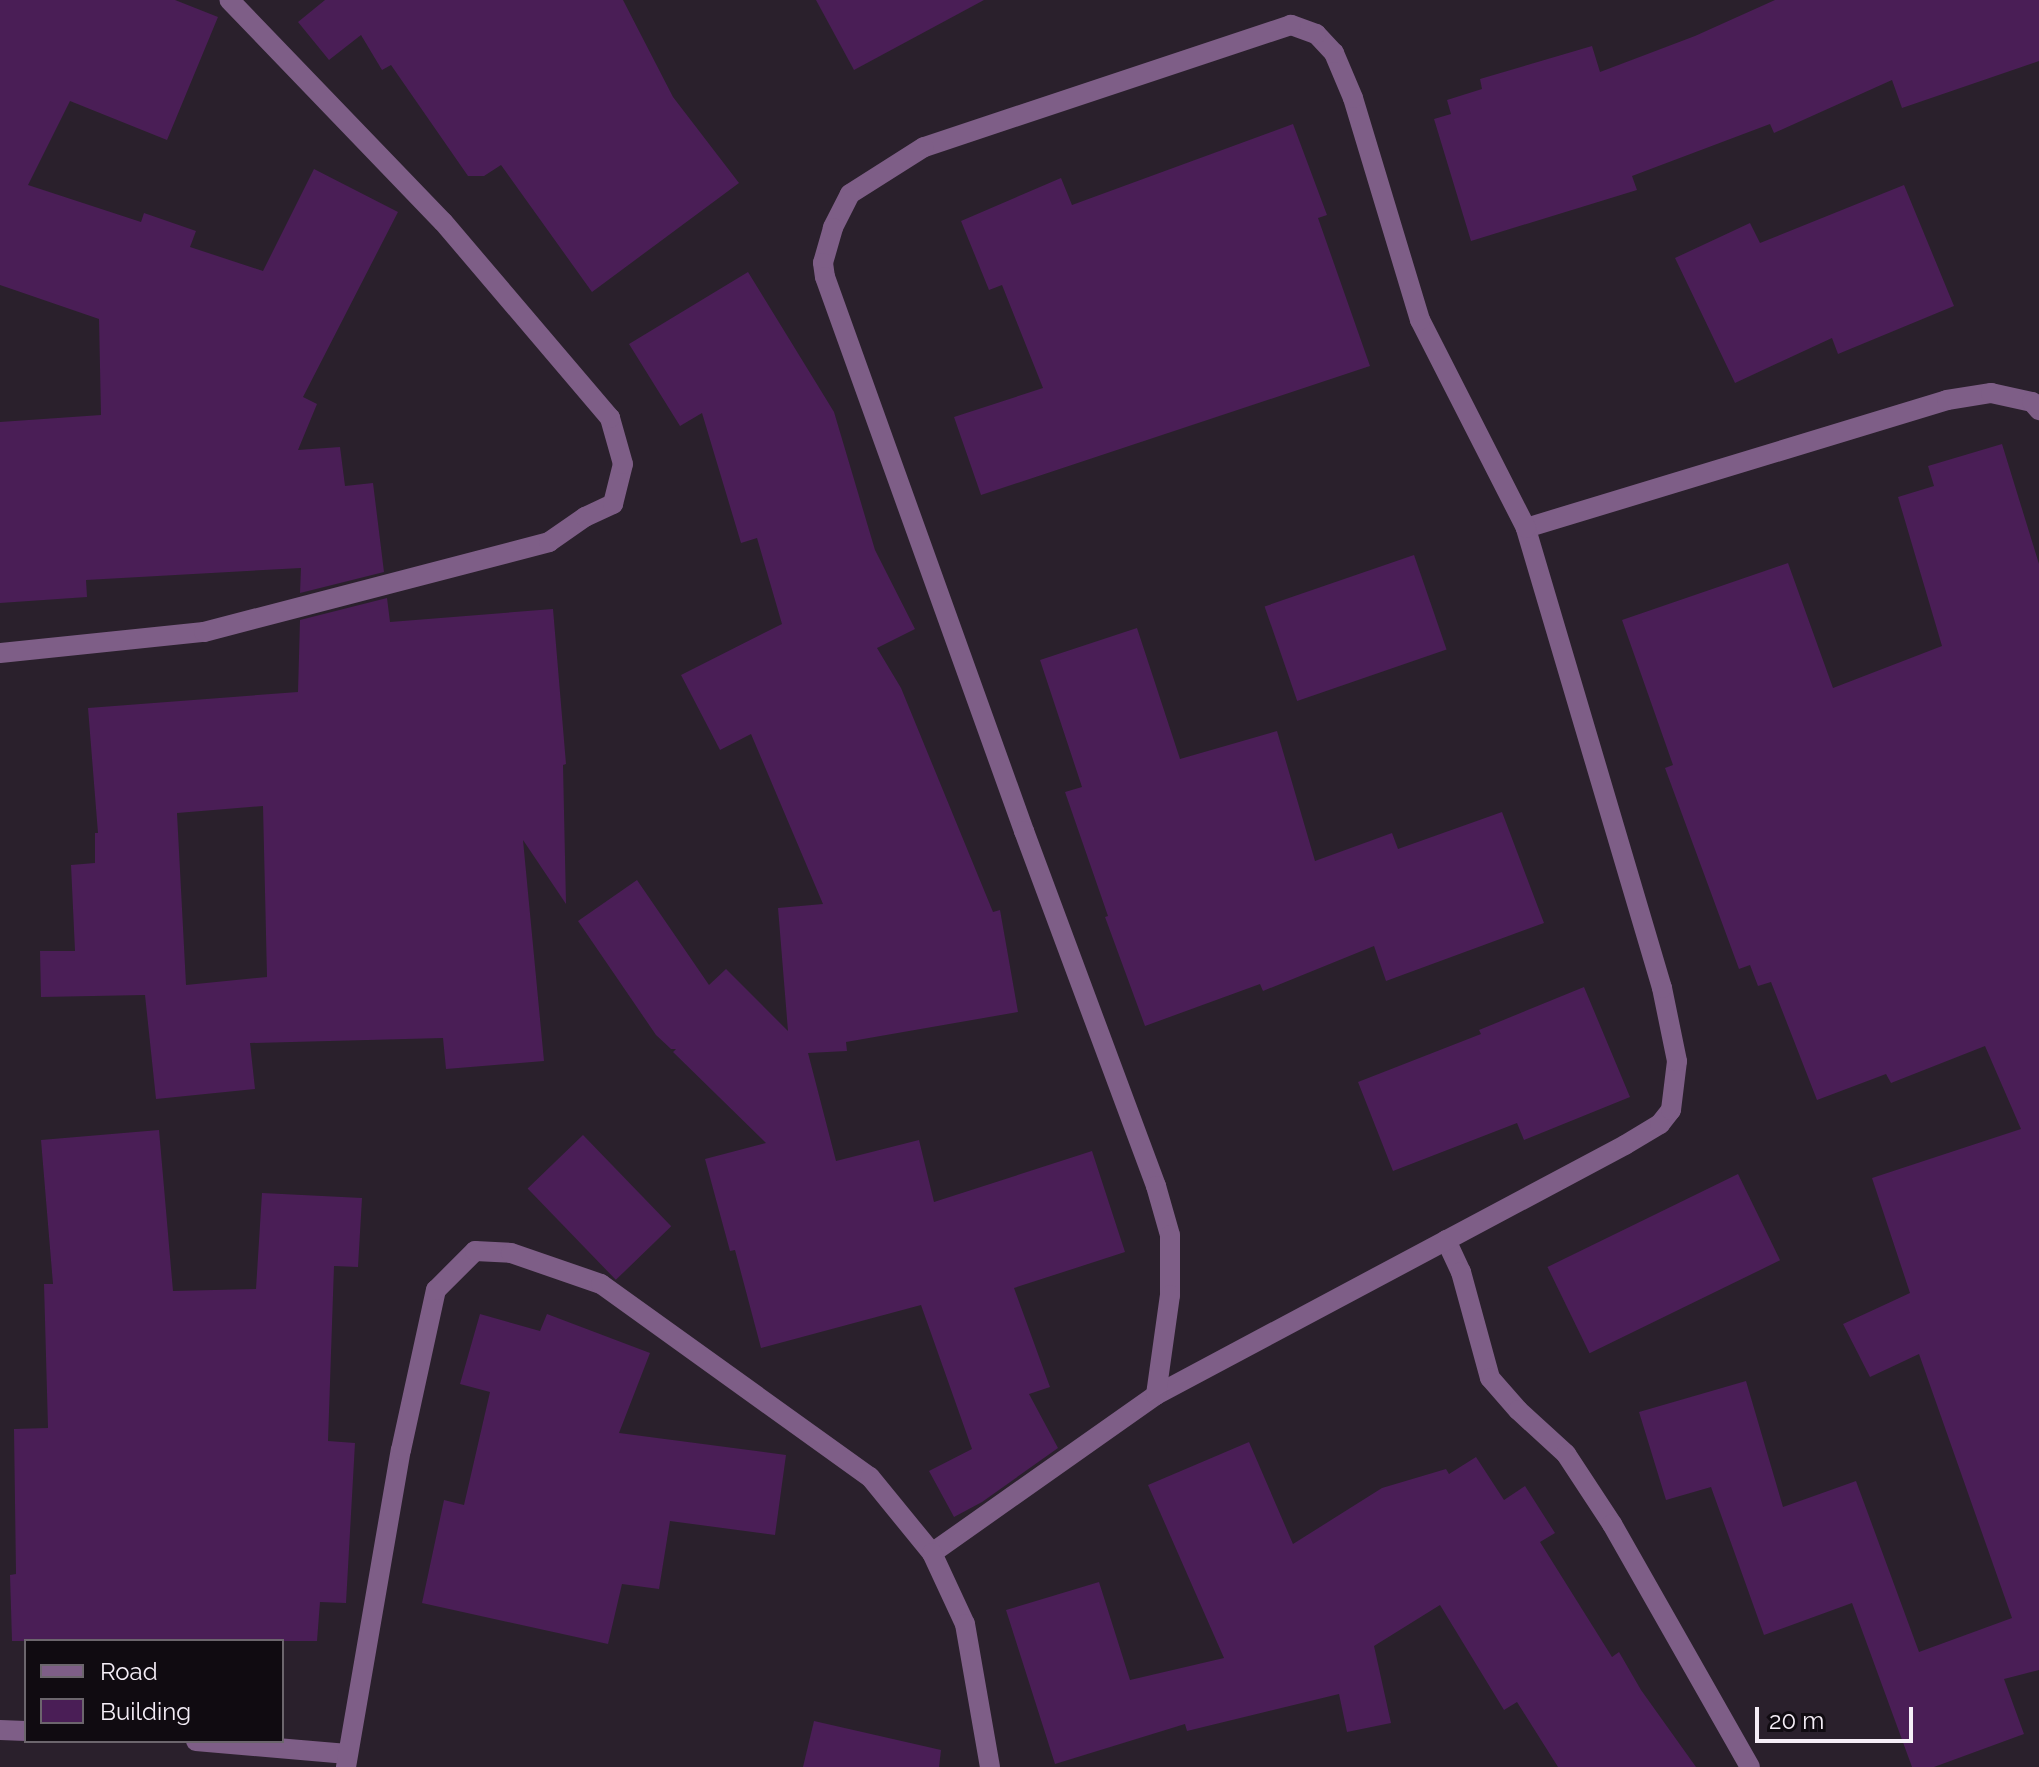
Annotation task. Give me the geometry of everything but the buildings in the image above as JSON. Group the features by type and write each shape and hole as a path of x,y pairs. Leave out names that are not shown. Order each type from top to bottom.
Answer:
{"street":[{"path":"0,653 204,632 549,542 585,517 613,504 623,464 610,418 443,222 229,0"},
{"path":"932,1553 1156,1395 1660,1124 1671,1110 1677,1061 1662,988 1526,528 1420,320 1353,98 1334,53 1316,34 1291,25 924,147 850,194 833,228 823,263 825,277 1156,1186 1170,1235 1170,1295 1156,1395"},
{"path":"1526,528 1947,400 1991,393 2032,402 2039,410"},
{"path":"1446,1240 1461,1272 1490,1378 1518,1410 1566,1454 1612,1524 1750,1767"},
{"path":"212,1743 346,1760 401,1450 436,1290 475,1251 511,1253 601,1284 870,1477 932,1553 965,1624 990,1767"},
{"path":"0,1730 24,1731"}]}
